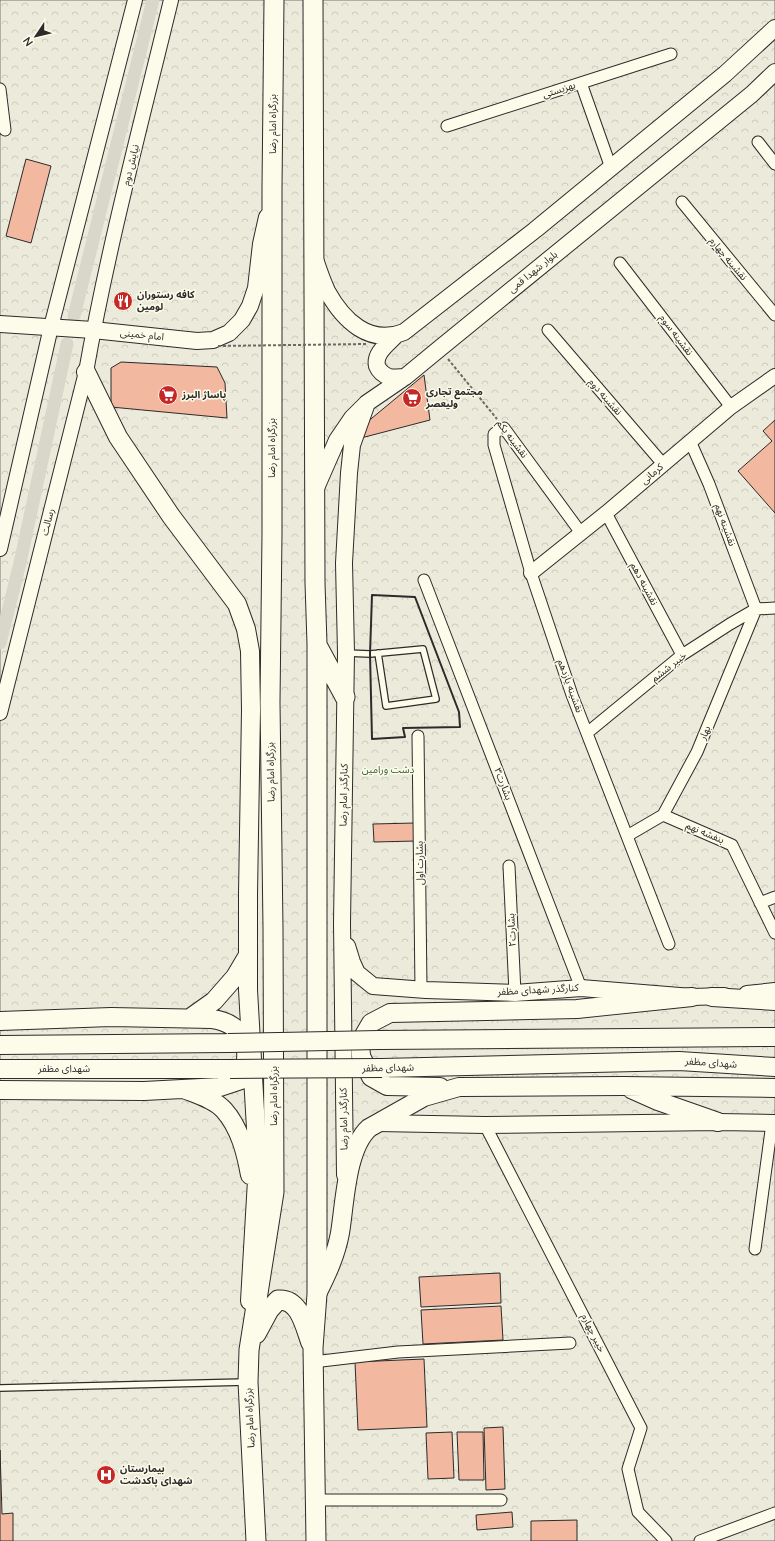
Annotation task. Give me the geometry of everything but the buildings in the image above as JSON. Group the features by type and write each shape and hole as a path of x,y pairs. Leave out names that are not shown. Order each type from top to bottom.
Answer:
{"highway":[{"name":"بزرگراه امام رضا","path":"256,1541 248,1382 249,1350 274,1192 270,702 274,0"},
{"path":"313,0 315,583 317,644 317,1294 313,1355 316,1541"},
{"path":"317,644 345,696"},
{"path":"249,1350 269,1310 278,1300 284,1300 292,1304 300,1314 313,1355"}],"main road":[{"path":"314,258 336,306 351,322 366,333 378,336 396,335 404,332 611,168 725,74 775,28"},
{"name":"بلوار شهدا قمی","path":"315,489 337,440 352,418 367,403 405,377 752,94 775,72"},
{"name":"امام خمینی","path":"0,324 93,330 197,341 212,340 229,333 242,320 250,306 256,288 261,244 272,188"},
{"path":"396,335 381,350 377,358 377,365 379,370 389,377 405,377"},
{"path":"86,372 118,437 171,516 237,604 246,629 250,652 251,710 248,990 258,1163 250,1289 249,1350"},
{"name":"کنارگذر امام رضا","path":"345,1190 342,923 346,653 344,563 352,445 367,403"},
{"name":"کنارگذر شهدای مظفر","path":"342,923 352,962 357,973 373,986 515,993 581,988 692,997 712,997 775,991"},
{"path":"190,1018 214,1001 234,977 249,953"},
{"path":"692,997 577,1009 390,1013 371,1023 360,1042 361,1056 371,1077 387,1086 623,1086 775,1088"},
{"path":"712,997 775,1001"},
{"path":"0,1021 111,1017 190,1018 224,1021 237,1029 246,1049 245,1067 240,1080 220,1087 144,1090 0,1090"},
{"path":"0,1045 775,1037"},
{"name":"شهدای مظفر","path":"0,1069 382,1068 679,1061 775,1067"},
{"path":"623,1086 658,1101 718,1122"},
{"path":"317,1294 330,1268 340,1234 345,1190 355,1152 362,1134 369,1128 424,1097 459,1087"},
{"path":"184,1088 206,1098 224,1110 237,1129 248,1161 255,1203"},
{"path":"378,1123 485,1125 718,1122 773,1123"}],"street":[{"path":"0,549 51,327 135,0"},
{"name":"نیایش دوم","path":"93,330 116,224 171,0"},
{"name":"بهزیستی","path":"448,126 671,54"},
{"path":"581,83 611,168"},
{"path":"0,89 5,130"},
{"path":"758,142 775,164"},
{"name":"نقشینه چهارم","path":"682,202 775,315"},
{"name":"نقشینه سوم","path":"620,263 731,407"},
{"name":"رسالت","path":"0,713 86,372 93,330"},
{"name":"نقشینه دوم","path":"548,330 663,464"},
{"name":"کرمانی","path":"531,573 606,514 731,407 775,376"},
{"name":"نقشینه یکم","path":"504,428 581,533"},
{"name":"نقشینه یازدهم","path":"504,428 494,434 494,444 531,573 572,695 669,944"},
{"name":"نقشینه نهم","path":"690,441 709,484 756,609"},
{"name":"نقشینه دهم","path":"606,514 682,655"},
{"name":"بشارت۳","path":"424,580 581,988"},
{"path":"756,609 775,608"},
{"name":"خیبر ششم","path":"587,733 682,655 756,609"},
{"name":"بهار","path":"663,815 697,752 756,609"},
{"name":"بشارت اول","path":"418,736 421,989"},
{"path":"627,836 663,815"},
{"name":"بنفشه نهم","path":"663,815 732,845 775,933"},
{"name":"بشارت۲","path":"509,866 515,993"},
{"path":"760,903 775,897"},
{"path":"755,1249 773,1123"},
{"name":"خیبر چهارم","path":"485,1125 641,1428 628,1469 638,1512 666,1541"},
{"path":"313,1355 570,1343"},
{"path":"316,1500 501,1500"},
{"path":"700,1541 775,1513"}],"lane":[{"path":"346,653 378,653 423,649 436,699 386,706 378,653"},
{"path":"0,1388 248,1382"}],"path":[{"path":"218,346 366,344"},
{"name":"نقشینه یکم","path":"439,349 504,428"}],"green space":[{"name":"دشت ورامین","path":"0,0 775,0 775,1541 0,1541"}],"waterway":[{"path":"74,316 153,0"},
{"path":"0,643 20,563 67,344"}],"wall":[{"path":"372,595 415,597 459,712 460,727 403,728 405,737 372,739 370,654 372,595"}],"place":[{"name":"کافه رستوران لومین","path":"123,301"},
{"name":"پاساژ البرز","path":"168,395"},
{"name":"مجتمع تجاری ولیعصر","path":"412,398"},
{"name":"بیمارستان شهدای پاکدشت","path":"106,1475"}]}
